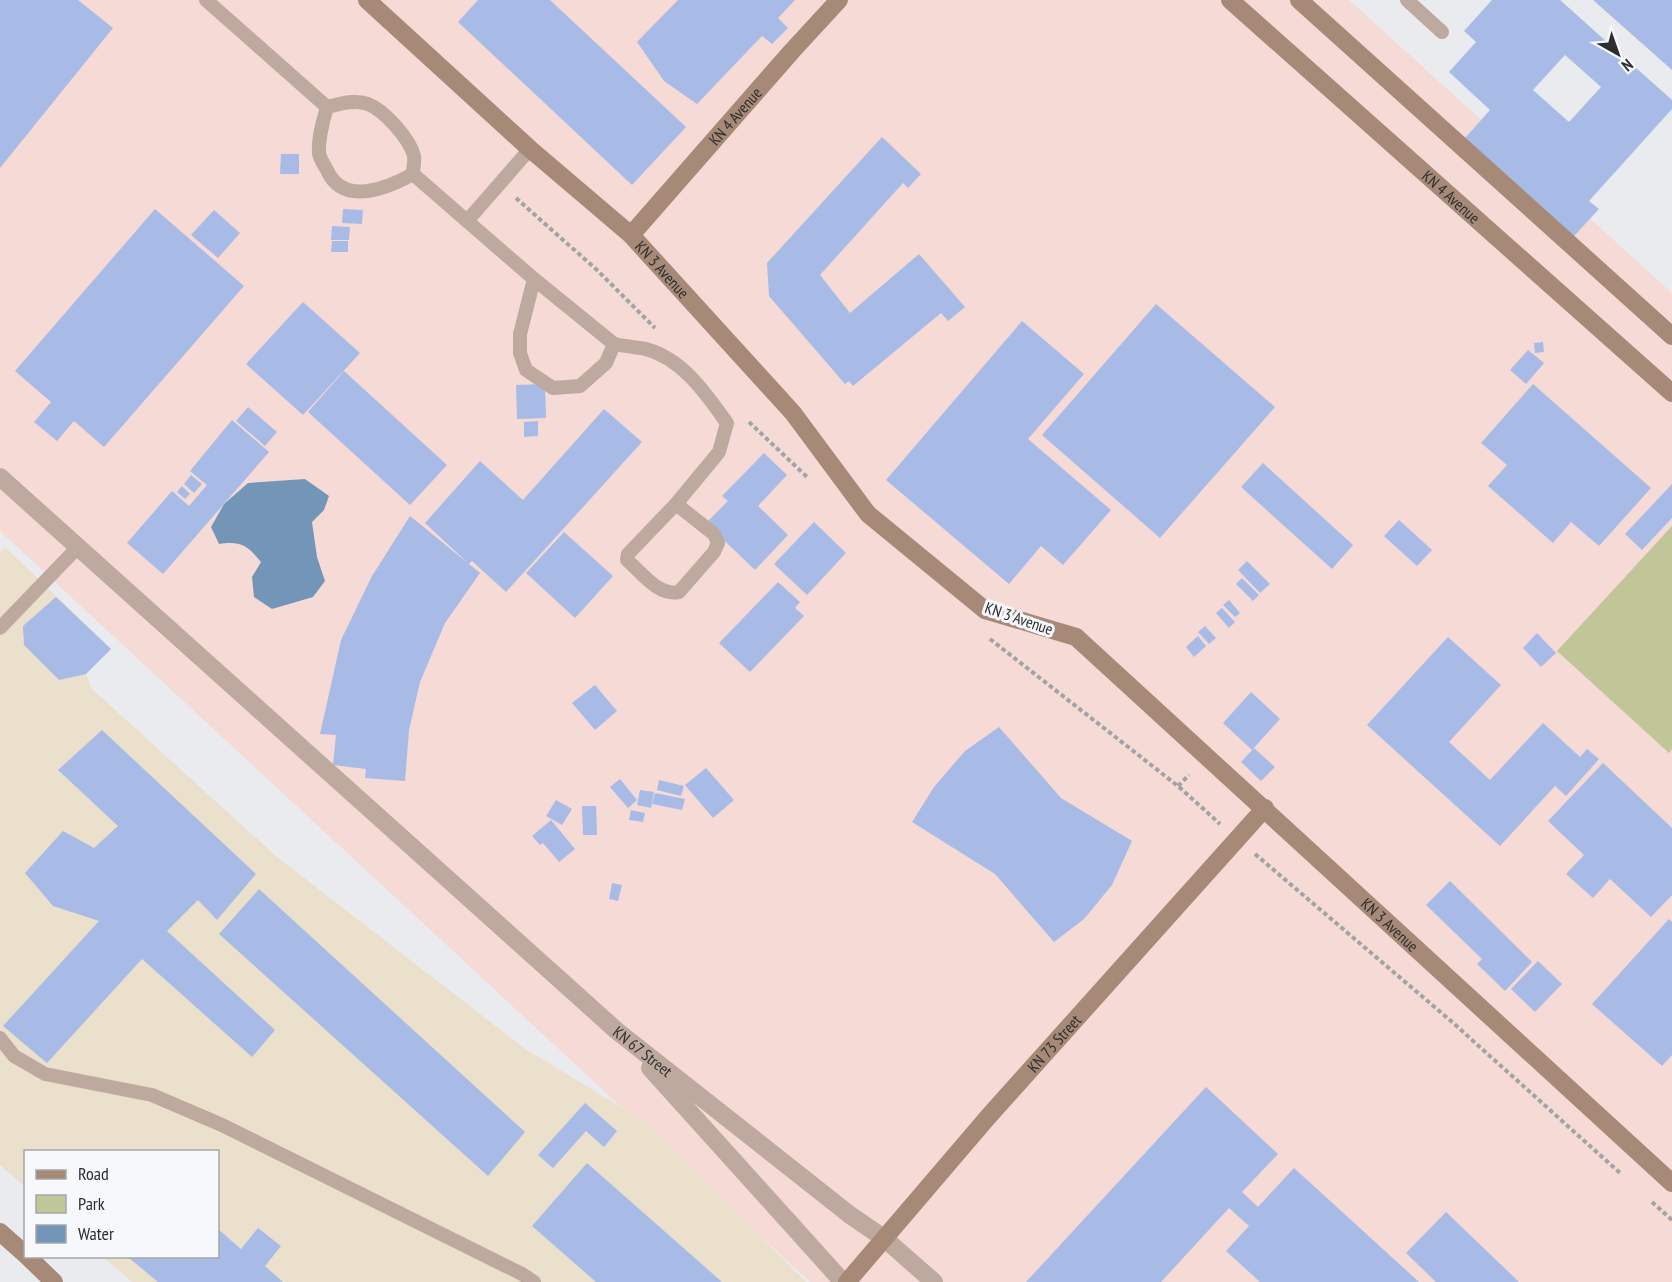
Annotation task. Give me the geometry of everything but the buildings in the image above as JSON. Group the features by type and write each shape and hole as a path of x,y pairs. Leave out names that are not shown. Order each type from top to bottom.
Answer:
{"street":[{"name":"KN 3 Avenue","path":"367,0 530,149 631,235 793,413 868,514 985,610 1076,637 1672,1183"},
{"name":"KN 4 Avenue","path":"631,235 839,0"},
{"name":"KN 4 Avenue","path":"1230,0 1672,393"},
{"path":"1299,0 1672,336"},
{"path":"0,477 617,1031"},
{"name":"KN 73 Street","path":"845,1282 885,1239 988,1117 1265,808"},
{"name":"KN 67 Street","path":"617,1031 840,1208 885,1239 934,1282"},
{"name":"KN 67 Street","path":"617,1031 845,1282"},
{"path":"0,1232 24,1254"},
{"path":"28,1258 54,1282"}],"lane":[{"path":"206,0 327,107"},
{"path":"1407,0 1442,32"},
{"path":"327,107 345,103 368,104 388,117 414,154 413,174"},
{"path":"327,107 322,125 319,154 330,177 345,190 362,192 390,186 413,174"},
{"path":"466,221 530,149"},
{"path":"413,174 534,279 614,344 648,350 674,362 698,385 727,423 719,452 676,504 628,554 627,560 662,591 671,594 679,592 714,552 718,543 714,534 676,504"},
{"path":"534,279 520,334 520,353 526,370 553,388 580,386 606,363 614,344"},
{"path":"0,628 78,547"},
{"path":"0,1038 14,1056 45,1074 152,1095 222,1125 534,1282"}],"path":[{"path":"500,183 598,271 656,329"},
{"path":"748,421 808,478"},
{"path":"985,634 1178,786 1237,839 1451,1020 1628,1180"},
{"path":"1646,1196 1672,1220"}],"shaded area":[{"path":"0,0 1349,0 1672,293 1672,1282 810,1282 0,531"},
{"path":"6,548 111,649 86,674 91,688 277,857 524,1048 645,1122 806,1282 132,1282 104,1258 219,1258 219,1150 24,1150 24,1186 0,1165 0,552"}],"green space":[{"path":"1672,526 1672,749 1669,753 1557,651"}],"water":[{"path":"305,479 329,496 324,510 312,522 317,557 325,581 313,597 272,609 254,597 252,577 261,562 243,546 233,543 219,544 211,527 224,504 248,483"}]}
